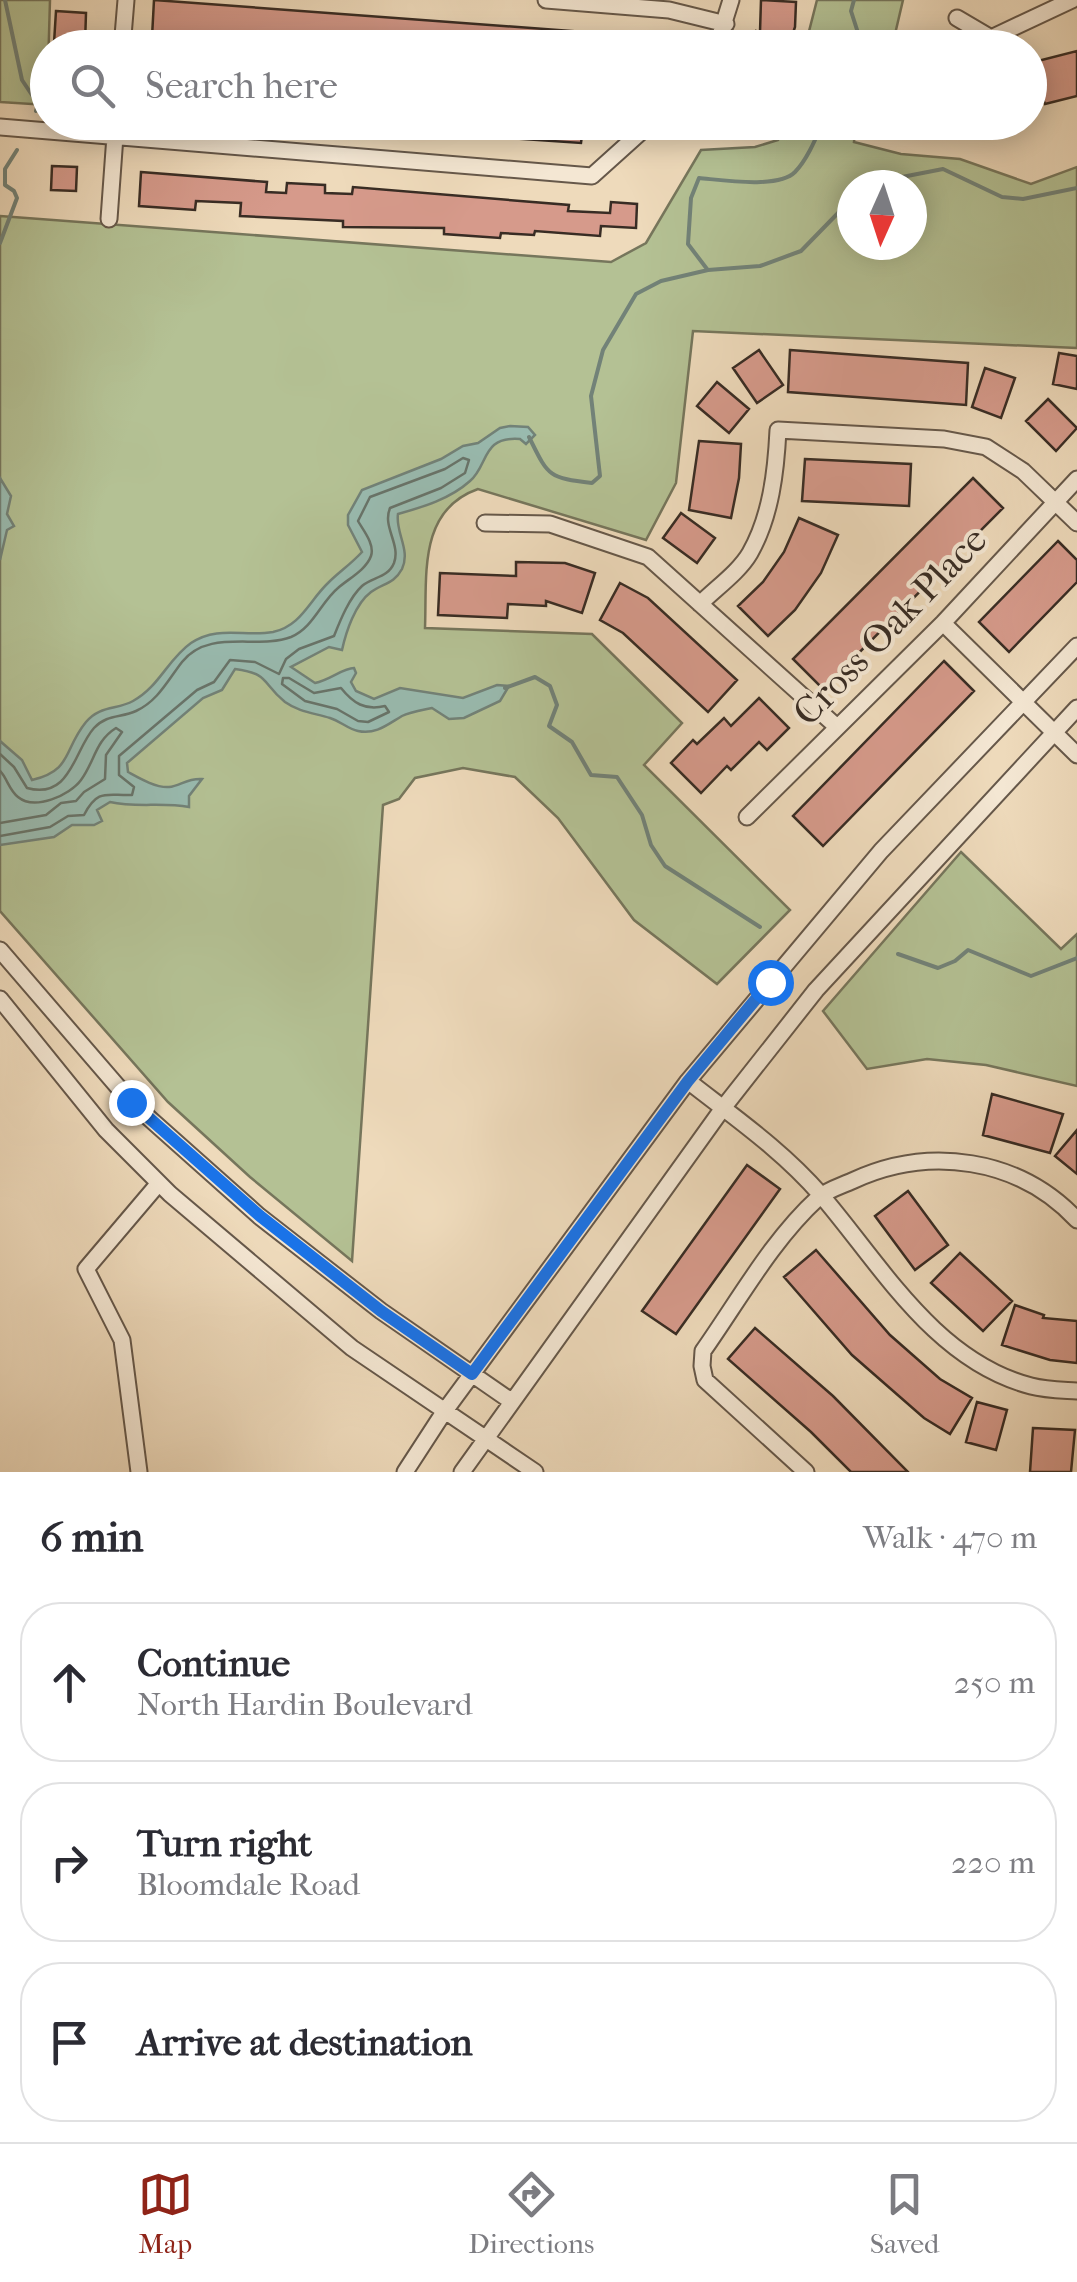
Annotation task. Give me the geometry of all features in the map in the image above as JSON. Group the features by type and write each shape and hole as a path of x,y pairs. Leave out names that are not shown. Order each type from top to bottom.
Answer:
{"street":[{"path":"124,30 126,0"},
{"path":"546,0 668,10 726,24"},
{"path":"724,30 731,0"},
{"path":"1008,30 1072,0"},
{"path":"957,18 977,30"},
{"path":"0,127 30,128"},
{"path":"108,218 114,140"},
{"path":"219,140 592,176 632,140"},
{"path":"700,604 749,555 768,510 778,430 944,439 986,447 1023,471 1077,522"},
{"name":"Cross Oak Place","path":"747,816 942,623 1077,479"},
{"path":"486,523 550,524 648,558 836,728"},
{"path":"942,623 1077,755"},
{"path":"404,1472 688,1081 881,851 1077,646"},
{"path":"462,1472 723,1108 816,990 1077,708"},
{"path":"0,950 131,1102 260,1216 381,1311 511,1400"},
{"path":"0,999 106,1130 159,1183 352,1348 535,1472"},
{"path":"688,1081 782,1154 821,1195 883,1276 918,1314 965,1354 1032,1387 1077,1391"},
{"path":"806,1472 706,1380 702,1366 703,1351 786,1233 821,1195 875,1170 920,1161 969,1163 1016,1174 1054,1196 1077,1220"},
{"path":"139,1472 122,1340 86,1269 159,1183"}],"green space":[{"path":"0,0 50,0 49,30 30,30 30,104 0,102"},
{"path":"817,0 903,0 896,30 809,30"},
{"path":"778,140 854,140 901,154 960,159 1031,184 1077,167 1077,348 693,331 676,483 646,540 478,489 445,512 430,546 425,628 592,634 682,723 644,765 790,910 717,984 634,920 558,818 515,777 463,768 415,778 399,799 383,805 352,1261 250,1177 168,1102 0,911 0,216 611,262 646,243 701,150 755,147"},
{"path":"961,852 1061,949 1077,934 1077,1086 986,1065 927,1059 867,1069 823,1011"}],"water":[{"path":"510,426 528,427 535,435 526,444 520,439 498,442 476,474 454,493 398,514 405,555 399,574 360,604 342,650 329,647 291,667 315,683 354,668 356,673 351,682 356,691 374,699 400,688 463,698 497,685 509,686 500,701 464,718 449,719 432,708 364,732 296,708 260,677 235,669 222,690 203,698 127,763 128,772 159,786 202,779 189,796 189,807 110,802 97,810 102,821 94,825 72,825 54,837 0,845 0,741 22,760 32,780 54,771 91,717 142,695 191,643 211,634 273,632 298,619 328,583 362,552 348,525 348,515 362,490"},
{"path":"0,478 11,496 7,514 14,526 7,530 0,560"}],"building":[{"path":"154,0 558,30 152,30"},
{"path":"761,0 796,2 794,30 760,30"},
{"path":"56,11 86,13 85,30 55,30"},
{"path":"1077,51 1077,96 1047,104 1047,59"},
{"path":"538,140 581,140 581,143"},
{"path":"52,166 77,167 76,191 51,190"},
{"path":"141,172 267,182 266,192 286,193 287,183 325,185 325,193 352,194 353,187 569,205 568,211 610,213 611,202 637,204 636,228 601,226 600,236 535,231 534,235 501,233 500,238 444,234 444,228 343,227 343,221 240,216 241,203 196,201 195,210 139,206"},
{"path":"759,350 783,385 757,403 733,368"},
{"path":"790,350 968,363 966,405 788,392"},
{"path":"1059,353 1077,356 1077,389 1053,384"},
{"path":"985,368 1015,378 1001,418 972,407"},
{"path":"717,382 749,409 729,433 697,406"},
{"path":"1048,399 1077,428 1056,451 1026,421"},
{"path":"699,441 741,444 731,518 689,510"},
{"path":"805,459 911,464 909,506 802,501"},
{"path":"973,478 1003,508 823,689 793,659"},
{"path":"681,513 715,538 697,563 663,538"},
{"path":"799,518 838,535 821,573 795,610 768,636 738,606 763,582 784,552"},
{"path":"1058,541 1077,560 1077,582 1009,652 979,622"},
{"path":"516,562 565,563 595,573 582,613 546,601 546,606 508,604 507,618 438,615 440,573 516,576"},
{"path":"620,583 648,598 737,680 708,712 623,633 600,620"},
{"path":"944,661 974,691 823,846 793,816"},
{"path":"759,698 789,728 767,750 759,742 731,770 727,766 701,793 671,763 693,740 697,744 724,718 731,726"},
{"path":"992,1094 1063,1114 1050,1153 983,1135"},
{"path":"1077,1130 1077,1174 1055,1156"},
{"path":"747,1165 780,1189 676,1334 642,1311"},
{"path":"908,1191 948,1245 915,1270 875,1216"},
{"path":"816,1250 890,1335 940,1379 972,1398 950,1434 924,1418 852,1355 784,1277"},
{"path":"960,1253 1012,1301 983,1331 931,1283"},
{"path":"1015,1305 1044,1315 1043,1318 1077,1321 1077,1363 1050,1360 1002,1345"},
{"path":"755,1328 833,1396 908,1472 851,1472 728,1359"},
{"path":"977,1402 1007,1410 996,1450 966,1442"},
{"path":"1033,1428 1075,1430 1071,1472 1030,1472"}],"waterway":[{"path":"5,0 22,80 30,92"},
{"path":"854,0 851,11 857,30"},
{"path":"707,269 688,244 691,198 699,178 749,182 787,177 795,172 815,140"},
{"path":"0,243 17,198 5,185 5,169 17,150"},
{"path":"927,172 943,169 1002,197 1023,199 1077,188"},
{"path":"529,437 551,472 592,483 600,476 591,396 603,350 636,294 661,281 708,270 760,266 801,251 837,214"},
{"path":"505,688 535,677 550,686 557,705 549,726 572,742 591,775 617,777 642,815 651,845 665,866 760,927"},
{"path":"898,954 938,968 968,950 1031,976 1077,958"}],"route":[{"path":"131,1102 260,1216 381,1311 472,1374 688,1081 770,982"}]}
